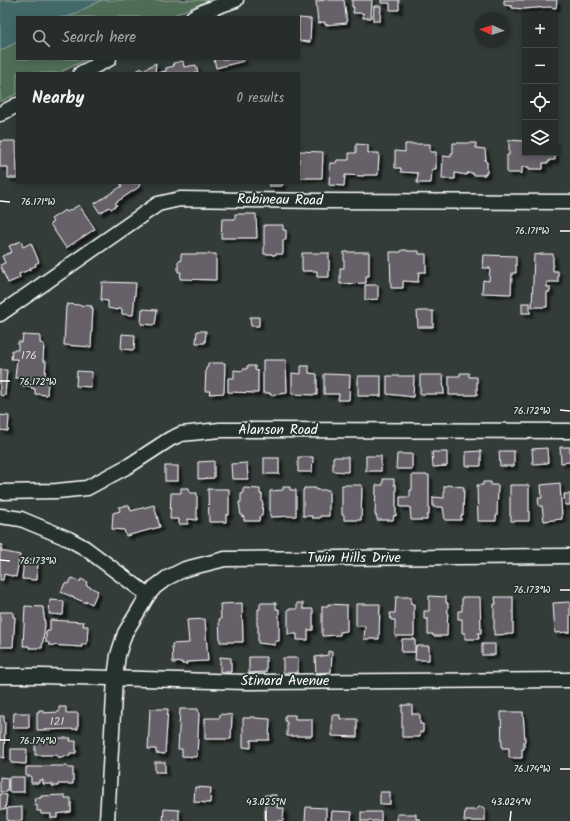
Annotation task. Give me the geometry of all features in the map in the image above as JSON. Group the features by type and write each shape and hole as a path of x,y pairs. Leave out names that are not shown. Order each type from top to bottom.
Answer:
{"street":[{"path":"195,16 207,10 236,0"},
{"path":"83,72 107,60"},
{"path":"0,114 16,106"},
{"name":"Robineau Road","path":"0,314 158,204 180,199 570,202"},
{"name":"Alanson Road","path":"0,492 57,491 87,488 130,465 170,439 181,434 220,430 570,431"},
{"path":"0,516 21,519 69,539 85,548 148,595"},
{"name":"Twin Hills Drive","path":"107,821 115,678 118,655 124,633 148,595 155,587 167,578 185,569 224,559 570,556"},
{"name":"Stinard Avenue","path":"0,676 246,682 570,680"}],"green space":[{"path":"0,0 209,0 172,16 16,16 16,60 85,60 61,72 16,72 16,94 0,102"}],"water":[{"path":"0,0 102,0 70,16 16,16 16,43 0,51"}],"building":[{"path":"344,0 347,23 325,25 325,22 318,23 316,1"},
{"path":"352,0 372,0 371,18 363,18 363,13 353,13 354,7 352,7"},
{"path":"381,0 399,0 399,10 390,10 390,3 381,3"},
{"path":"504,0 557,0 556,8 549,7 523,9 512,8 512,6 504,5"},
{"path":"374,6 381,6 380,21 373,21"},
{"path":"300,18 311,19 310,42 300,41"},
{"path":"214,60 244,60 244,61 216,68"},
{"path":"183,61 184,67 196,65 198,72 162,72 166,71 166,68 174,66 173,63"},
{"path":"156,63 155,72 134,72 142,68 143,70"},
{"path":"509,140 522,141 522,156 555,156 555,160 549,160 549,163 543,163 543,169 529,169 529,167 522,167 522,173 507,173"},
{"path":"0,141 16,141 16,178 8,178 8,167 0,167"},
{"path":"453,143 476,143 476,148 485,149 487,173 485,173 485,175 473,175 473,173 467,173 467,175 455,173 455,179 442,179 443,156 451,157 451,153 453,153"},
{"path":"356,144 368,145 368,153 379,153 378,175 345,175 344,186 329,185 330,163 336,163 337,160 349,160 349,153 356,153"},
{"path":"405,144 430,144 430,152 436,152 436,169 432,169 431,183 417,183 418,173 401,172 401,168 395,168 395,151 405,152"},
{"path":"300,151 323,152 322,178 300,178"},
{"path":"121,184 140,184 139,187 115,203 117,205 111,209 109,207 100,213 94,204 122,186"},
{"path":"269,184 283,184 282,186 269,186"},
{"path":"79,205 95,229 66,248 50,224 53,222 51,219 65,210 67,212"},
{"path":"235,214 256,214 257,238 221,238 222,219 235,219"},
{"path":"264,225 283,225 283,230 286,230 286,240 283,240 283,254 264,254"},
{"path":"21,241 23,247 31,243 39,262 35,264 36,266 30,268 31,269 19,274 20,278 8,283 0,265 5,263 2,256 12,252 9,246"},
{"path":"402,250 419,251 419,254 426,254 426,272 419,272 418,282 403,281 403,288 391,288 390,252 401,252"},
{"path":"344,252 369,252 369,276 366,276 366,283 340,284 340,268 344,268"},
{"path":"302,253 329,253 329,277 317,277 317,271 302,271"},
{"path":"181,254 216,254 216,280 180,279 181,272 178,272 178,261 181,261"},
{"path":"553,254 553,271 558,271 558,282 547,282 547,287 550,287 550,292 547,292 547,307 532,307 534,255"},
{"path":"484,255 516,256 516,273 512,273 511,294 482,293 483,280 489,281 490,268 483,268"},
{"path":"102,282 136,283 133,315 122,314 122,309 117,310 108,308 108,301 101,300"},
{"path":"365,285 378,285 378,299 365,300"},
{"path":"522,303 530,303 530,313 522,313"},
{"path":"67,304 92,306 91,347 64,345"},
{"path":"142,309 157,310 155,325 141,324"},
{"path":"417,311 433,311 433,327 418,327"},
{"path":"250,317 259,317 259,326 251,326"},
{"path":"197,331 206,331 205,343 196,343"},
{"path":"122,334 135,335 134,350 121,349"},
{"path":"23,335 40,336 40,343 44,344 43,361 46,361 45,377 42,377 42,379 48,381 47,395 35,394 35,389 31,388 32,386 21,386 22,378 15,378 17,359 11,359 12,350 18,350 18,342 22,342"},
{"path":"263,360 286,360 287,393 270,395 270,393 263,393"},
{"path":"208,363 225,363 224,393 209,394 210,391 205,391 206,368 208,367"},
{"path":"247,366 255,366 255,370 258,371 258,393 228,392 228,378 234,378 234,370 243,371 243,369 247,369"},
{"path":"301,366 309,366 309,373 317,374 317,395 292,394 292,373 301,374"},
{"path":"0,370 7,370 5,396 0,395"},
{"path":"77,371 92,372 91,387 76,386"},
{"path":"460,373 469,373 469,377 477,377 477,395 449,395 449,376 460,376"},
{"path":"324,374 350,375 349,400 338,400 339,394 324,394"},
{"path":"420,375 443,375 444,394 420,394"},
{"path":"358,376 381,376 381,396 358,396"},
{"path":"387,376 414,376 413,397 387,394"},
{"path":"0,415 9,416 8,431 0,430"},
{"path":"560,447 570,447 570,462 561,463"},
{"path":"547,448 548,463 533,464 532,449"},
{"path":"481,451 481,466 466,466 466,452"},
{"path":"499,451 514,451 514,466 500,466"},
{"path":"432,452 447,452 447,466 433,467"},
{"path":"397,454 412,454 412,469 396,469"},
{"path":"366,456 381,456 381,471 366,471"},
{"path":"298,457 313,457 312,472 298,472"},
{"path":"333,457 348,457 348,472 333,471"},
{"path":"264,458 279,458 279,474 264,474"},
{"path":"214,461 214,478 198,479 198,462"},
{"path":"247,463 248,479 232,479 231,464"},
{"path":"165,466 178,466 178,481 165,481"},
{"path":"412,475 429,475 429,515 427,515 427,520 411,520 410,507 400,507 400,497 410,497 410,490 412,490"},
{"path":"383,479 394,479 394,485 396,485 396,516 394,515 393,520 377,520 377,516 375,515 376,485 383,485"},
{"path":"483,482 491,482 491,485 498,485 496,521 478,521 477,485 483,485"},
{"path":"560,483 562,519 544,521 542,506 539,506 538,498 542,498 541,485"},
{"path":"342,485 362,485 361,520 344,520 344,515 342,515"},
{"path":"510,485 529,485 529,521 511,521"},
{"path":"444,486 464,487 463,515 461,515 461,520 445,520 443,507 433,507 433,497 444,498"},
{"path":"283,487 290,487 290,490 296,490 296,516 270,517 270,491 283,490"},
{"path":"181,488 189,488 190,493 197,493 197,520 188,519 188,524 179,524 179,519 170,519 171,493 181,493"},
{"path":"243,488 260,489 263,503 262,516 260,516 259,521 244,521 244,517 241,516 239,502 241,502"},
{"path":"304,488 329,490 329,516 312,518 312,516 303,516"},
{"path":"208,489 229,489 229,515 226,515 226,522 209,522"},
{"path":"564,494 570,494 570,505 565,505"},
{"path":"129,505 131,511 154,505 160,527 126,536 124,530 112,529 113,513 120,511 119,507"},
{"path":"0,544 3,545 1,551 20,555 16,577 4,574 3,580 0,580"},
{"path":"24,559 38,560 37,580 22,579"},
{"path":"72,578 80,582 81,579 87,582 86,585 98,591 92,604 86,601 86,603 61,592 65,583 68,584"},
{"path":"429,596 446,597 446,603 448,603 447,636 433,636 433,634 428,634 428,619 424,619 424,611 429,611"},
{"path":"396,597 411,597 411,604 414,604 414,636 395,636 395,620 391,620 390,613 395,613"},
{"path":"462,597 480,597 481,633 478,633 479,639 465,639 465,633 462,633 462,619 458,619 458,611 462,611"},
{"path":"495,597 513,597 513,634 494,635"},
{"path":"50,600 64,601 63,615 49,614"},
{"path":"570,602 570,632 555,633 553,603"},
{"path":"242,603 243,642 220,642 220,604"},
{"path":"260,603 276,603 276,609 279,609 279,641 275,641 275,645 258,643 257,619"},
{"path":"297,603 303,603 303,609 313,609 313,630 308,630 308,640 297,640 297,634 288,634 288,609 297,609"},
{"path":"328,604 347,605 347,631 340,632 340,635 322,636 322,606 328,606"},
{"path":"356,604 380,604 379,639 364,639 365,626 356,626"},
{"path":"25,606 43,607 45,625 42,648 29,648 29,646 23,646"},
{"path":"0,612 13,612 13,617 15,617 13,647 0,647"},
{"path":"205,619 208,661 186,662 187,664 182,664 182,662 173,663 172,644 189,643 187,620"},
{"path":"50,620 84,622 83,626 88,626 87,644 82,644 82,647 49,645 49,643 46,642 46,633 47,631 50,631"},
{"path":"402,639 415,639 415,652 401,652"},
{"path":"482,644 495,644 495,655 482,655"},
{"path":"416,646 429,646 429,660 415,660"},
{"path":"328,651 332,652 331,672 316,673 315,657 328,655"},
{"path":"220,657 231,658 231,672 220,672"},
{"path":"249,657 266,657 266,672 249,673"},
{"path":"283,658 298,658 298,673 283,673"},
{"path":"402,705 412,705 412,714 419,714 420,724 423,724 423,732 420,732 420,737 402,737"},
{"path":"59,707 66,707 66,713 78,713 78,729 37,730 37,712 39,712 39,710 43,710 43,713 59,712"},
{"path":"150,709 168,709 165,754 156,753 156,749 148,749"},
{"path":"180,709 198,709 197,757 182,756 182,749 178,749"},
{"path":"501,712 523,712 525,741 524,749 522,749 522,758 509,758 509,748 502,748"},
{"path":"14,713 29,713 29,728 13,728"},
{"path":"220,714 232,715 231,739 205,739 205,718 220,718"},
{"path":"285,715 295,715 295,719 312,719 312,736 287,736 287,722 285,721"},
{"path":"332,715 340,715 340,719 357,719 357,737 332,736"},
{"path":"0,716 4,716 5,722 4,758 0,757"},
{"path":"250,717 270,719 269,740 251,740 251,748 243,747 243,718"},
{"path":"35,738 71,738 70,741 76,741 76,753 70,753 70,756 63,757 57,757 57,755 35,755"},
{"path":"11,749 27,749 26,764 11,763"},
{"path":"155,762 165,762 165,772 155,772"},
{"path":"67,766 68,768 73,768 73,784 58,784 58,786 52,786 53,784 43,784 43,780 39,780 39,783 31,783 31,776 26,776 26,767"},
{"path":"0,777 8,778 7,792 0,792"},
{"path":"9,777 24,777 24,792 9,792"},
{"path":"195,787 211,788 210,803 194,802"},
{"path":"380,792 390,792 390,804 380,804"},
{"path":"0,794 7,795 5,810 0,809"},
{"path":"65,795 65,798 71,798 71,812 57,814 57,818 51,818 51,814 41,814 41,811 37,811 37,805 35,805 34,798 41,798 41,796"},
{"path":"265,795 276,795 276,803 278,803 277,808 284,808 283,821 265,821"},
{"path":"22,807 22,821 7,821 7,808"},
{"path":"306,807 326,808 326,821 305,821"},
{"path":"479,807 483,807 485,810 485,821 464,821 465,810 476,810"},
{"path":"164,809 179,810 179,821 163,821"},
{"path":"332,811 352,812 351,821 331,821"},
{"path":"361,812 381,812 381,821 361,821"},
{"path":"397,814 416,814 416,819 420,819 420,821 397,821"}]}
